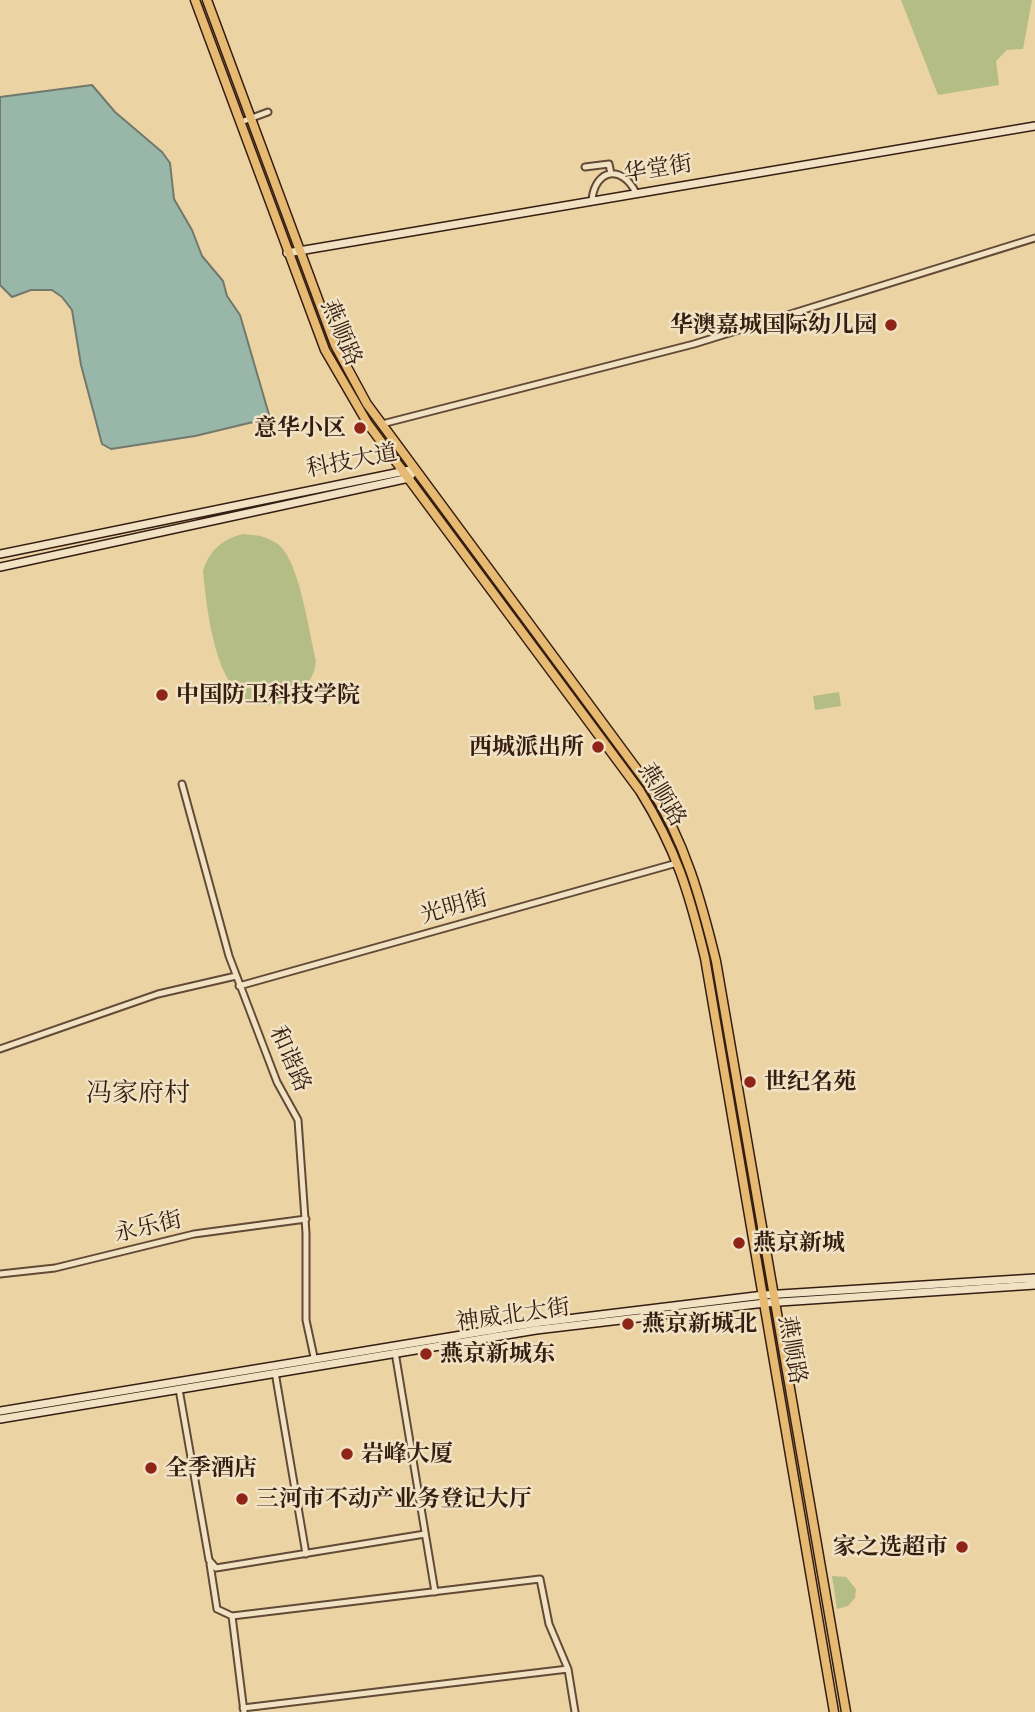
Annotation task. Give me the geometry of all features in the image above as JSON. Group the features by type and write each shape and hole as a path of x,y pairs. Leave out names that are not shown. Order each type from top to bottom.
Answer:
{"main road":[{"name":"燕顺路","path":"195,0 324,350 340,380 409,478 616,756 662,827 687,885 705,958 834,1712"},
{"name":"燕顺路","path":"207,0 335,345 366,404 625,751 672,822 696,882 716,961 846,1712"}],"street":[{"path":"241,122 268,112"},
{"name":"华堂街","path":"288,253 298,249 1035,126"},
{"path":"585,167 609,164 611,174"},
{"path":"592,200 593,186 603,176 617,173 630,180 636,193"},
{"path":"382,424 694,344 1035,238"},
{"name":"科技大道","path":"0,554 403,469 415,469"},
{"name":"科技大道","path":"0,567 409,478 415,469"},
{"name":"和谐路","path":"182,784 239,986 277,1082 298,1120 306,1219 306,1320 314,1357"},
{"name":"光明街","path":"239,986 677,863"},
{"path":"0,1049 158,994 236,975"},
{"name":"永乐街","path":"0,1274 55,1268 194,1234 306,1219"},
{"name":"神威北大街","path":"776,1299 1035,1278"},
{"name":"神威北大街","path":"0,1411 534,1322 764,1299 1035,1285"},
{"name":"神威北大街","path":"0,1419 395,1352 764,1299"},
{"path":"395,1352 435,1592"},
{"path":"275,1372 306,1554"},
{"path":"179,1389 217,1609 232,1616 540,1579 549,1623 568,1669 575,1712"},
{"path":"209,1560 223,1569 425,1534"},
{"path":"232,1616 244,1710 568,1669"}],"green space":[{"path":"901,0 1032,0 1023,49 1007,50 996,61 999,85 938,95"},
{"path":"243,534 270,540 279,545 286,554 298,582 307,617 316,661 313,673 300,692 280,704 263,705 247,700 234,688 216,651 211,629 203,571 217,547"},
{"path":"839,692 841,706 815,710 813,696"},
{"path":"832,1576 846,1577 856,1589 855,1598 848,1606 837,1609"}],"shaded area":[{"path":"92,85 115,112 162,152 170,163 174,199 192,230 202,256 223,281 227,296 240,315 270,418 195,436 111,449 102,444 81,365 72,310 62,297 52,290 31,290 12,297 0,285 0,97"}],"place":[{"name":"华澳嘉城国际幼儿园","path":"891,325"},
{"name":"意华小区","path":"360,428"},
{"name":"中国防卫科技学院","path":"162,695"},
{"name":"西城派出所","path":"598,747"},
{"name":"世纪名苑","path":"750,1082"},
{"name":"燕京新城","path":"739,1243"},
{"name":"燕京新城北","path":"628,1324"},
{"name":"燕京新城东","path":"426,1354"},
{"name":"岩峰大厦","path":"347,1454"},
{"name":"全季酒店","path":"151,1468"},
{"name":"三河市不动产业务登记大厅","path":"242,1499"},
{"name":"家之选超市","path":"962,1547"}],"district":[{"name":"冯家府村","path":"138,1093"}]}
